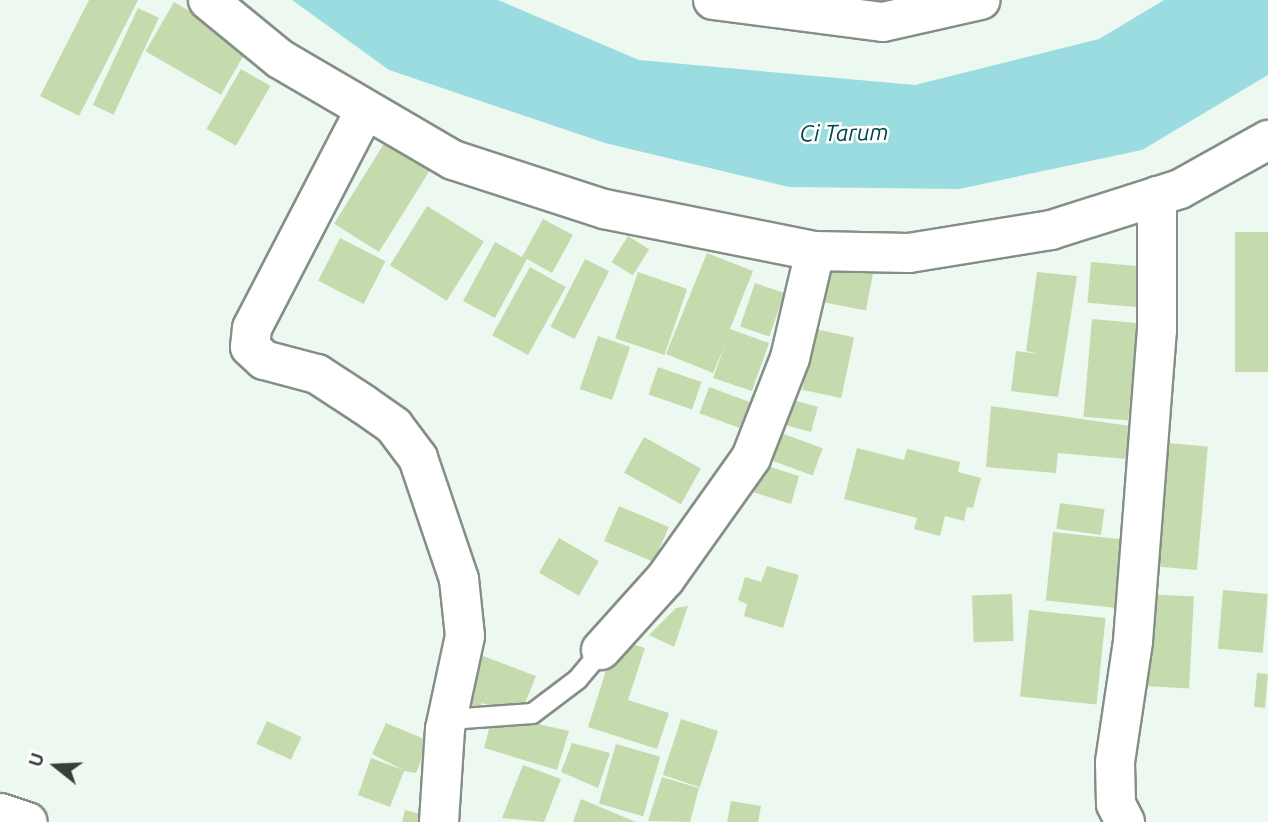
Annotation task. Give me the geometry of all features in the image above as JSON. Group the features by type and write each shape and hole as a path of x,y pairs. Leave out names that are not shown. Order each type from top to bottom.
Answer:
{"street":[{"path":"208,0 280,59 364,112 453,160 604,209 815,251 909,253 1051,230 1157,196 1268,140"},
{"path":"713,0 883,22 981,0"},
{"path":"364,112 252,328 250,347 264,360 317,374 363,404 394,426 418,458 458,579 466,636 447,719 439,822"},
{"path":"1125,822 1116,804 1115,762 1133,641 1157,330 1157,196"},
{"path":"601,650 724,503 751,458 790,358 815,251"},
{"path":"0,813 28,822"}],"lane":[{"path":"449,719 532,713 577,679 601,650"}],"water":[{"name":"Ci Tarum","path":"292,0 498,0 639,60 915,85 1099,39 1164,0 1268,0 1268,75 1142,150 959,189 789,187 605,143 389,70"}],"building":[{"path":"89,0 138,0 79,116 40,96"},
{"path":"174,2 249,45 221,95 146,51"},
{"path":"138,8 159,18 114,115 93,105"},
{"path":"241,69 270,86 236,146 207,129"},
{"path":"387,139 432,167 379,252 334,224"},
{"path":"427,206 484,242 447,301 390,265"},
{"path":"543,219 573,235 552,273 527,259 495,318 463,301 495,242 522,257"},
{"path":"1235,232 1268,232 1268,372 1235,372"},
{"path":"628,236 649,249 633,276 612,262"},
{"path":"340,238 385,261 364,304 318,281"},
{"path":"707,253 753,271 730,329 769,343 752,391 713,378 725,345 713,373 666,354"},
{"path":"585,259 609,271 575,339 550,327"},
{"path":"832,259 874,267 866,310 824,302"},
{"path":"1091,262 1140,266 1136,307 1087,303"},
{"path":"530,267 566,287 528,355 492,335"},
{"path":"638,272 687,289 664,355 615,338"},
{"path":"1037,272 1077,276 1058,397 1011,391 1016,351 1040,354 1026,351"},
{"path":"755,283 784,293 769,337 740,326"},
{"path":"1092,319 1137,323 1128,421 1083,417"},
{"path":"815,329 854,337 841,398 802,390"},
{"path":"598,336 630,347 612,400 580,389"},
{"path":"658,367 701,382 692,409 649,394"},
{"path":"709,387 751,402 742,429 699,413"},
{"path":"785,398 818,407 811,432 778,423"},
{"path":"991,406 1130,426 1127,459 1058,453 1056,473 986,467"},
{"path":"770,429 823,448 813,475 760,456"},
{"path":"644,437 701,469 681,504 624,473"},
{"path":"1156,442 1208,447 1197,570 1145,566"},
{"path":"857,448 904,460 907,449 960,462 958,472 981,478 973,508 967,507 964,521 945,516 940,536 914,529 917,518 844,499"},
{"path":"758,463 799,476 791,504 743,489"},
{"path":"1060,503 1105,509 1101,535 1056,529"},
{"path":"619,506 669,527 654,562 604,541"},
{"path":"1053,532 1122,539 1114,608 1046,601"},
{"path":"559,538 599,561 579,596 539,573"},
{"path":"767,566 799,575 783,628 744,616 747,604 738,600 745,577 761,582"},
{"path":"1223,590 1268,594 1263,653 1218,649"},
{"path":"1012,594 1014,641 974,642 972,595"},
{"path":"1144,594 1194,597 1189,688 1139,686"},
{"path":"688,606 674,647 649,635 676,608"},
{"path":"1029,610 1106,618 1096,705 1020,697"},
{"path":"616,639 645,648 628,700 669,713 657,749 588,727"},
{"path":"478,654 536,676 520,716 482,703 475,714 458,704"},
{"path":"1257,673 1268,674 1265,708 1254,707"},
{"path":"493,714 569,731 557,770 484,748"},
{"path":"681,719 718,731 700,787 663,775"},
{"path":"267,721 301,737 291,760 256,744"},
{"path":"386,723 429,741 416,773 404,771 390,807 358,795 371,758 403,770 372,754"},
{"path":"572,743 610,753 598,788 561,772"},
{"path":"616,744 660,757 643,816 599,804"},
{"path":"523,765 561,779 544,822 502,818"},
{"path":"662,777 699,788 690,822 648,821"},
{"path":"581,799 636,822 573,822"},
{"path":"731,801 761,806 758,822 727,822"},
{"path":"405,810 436,818 435,822 402,822"}]}
